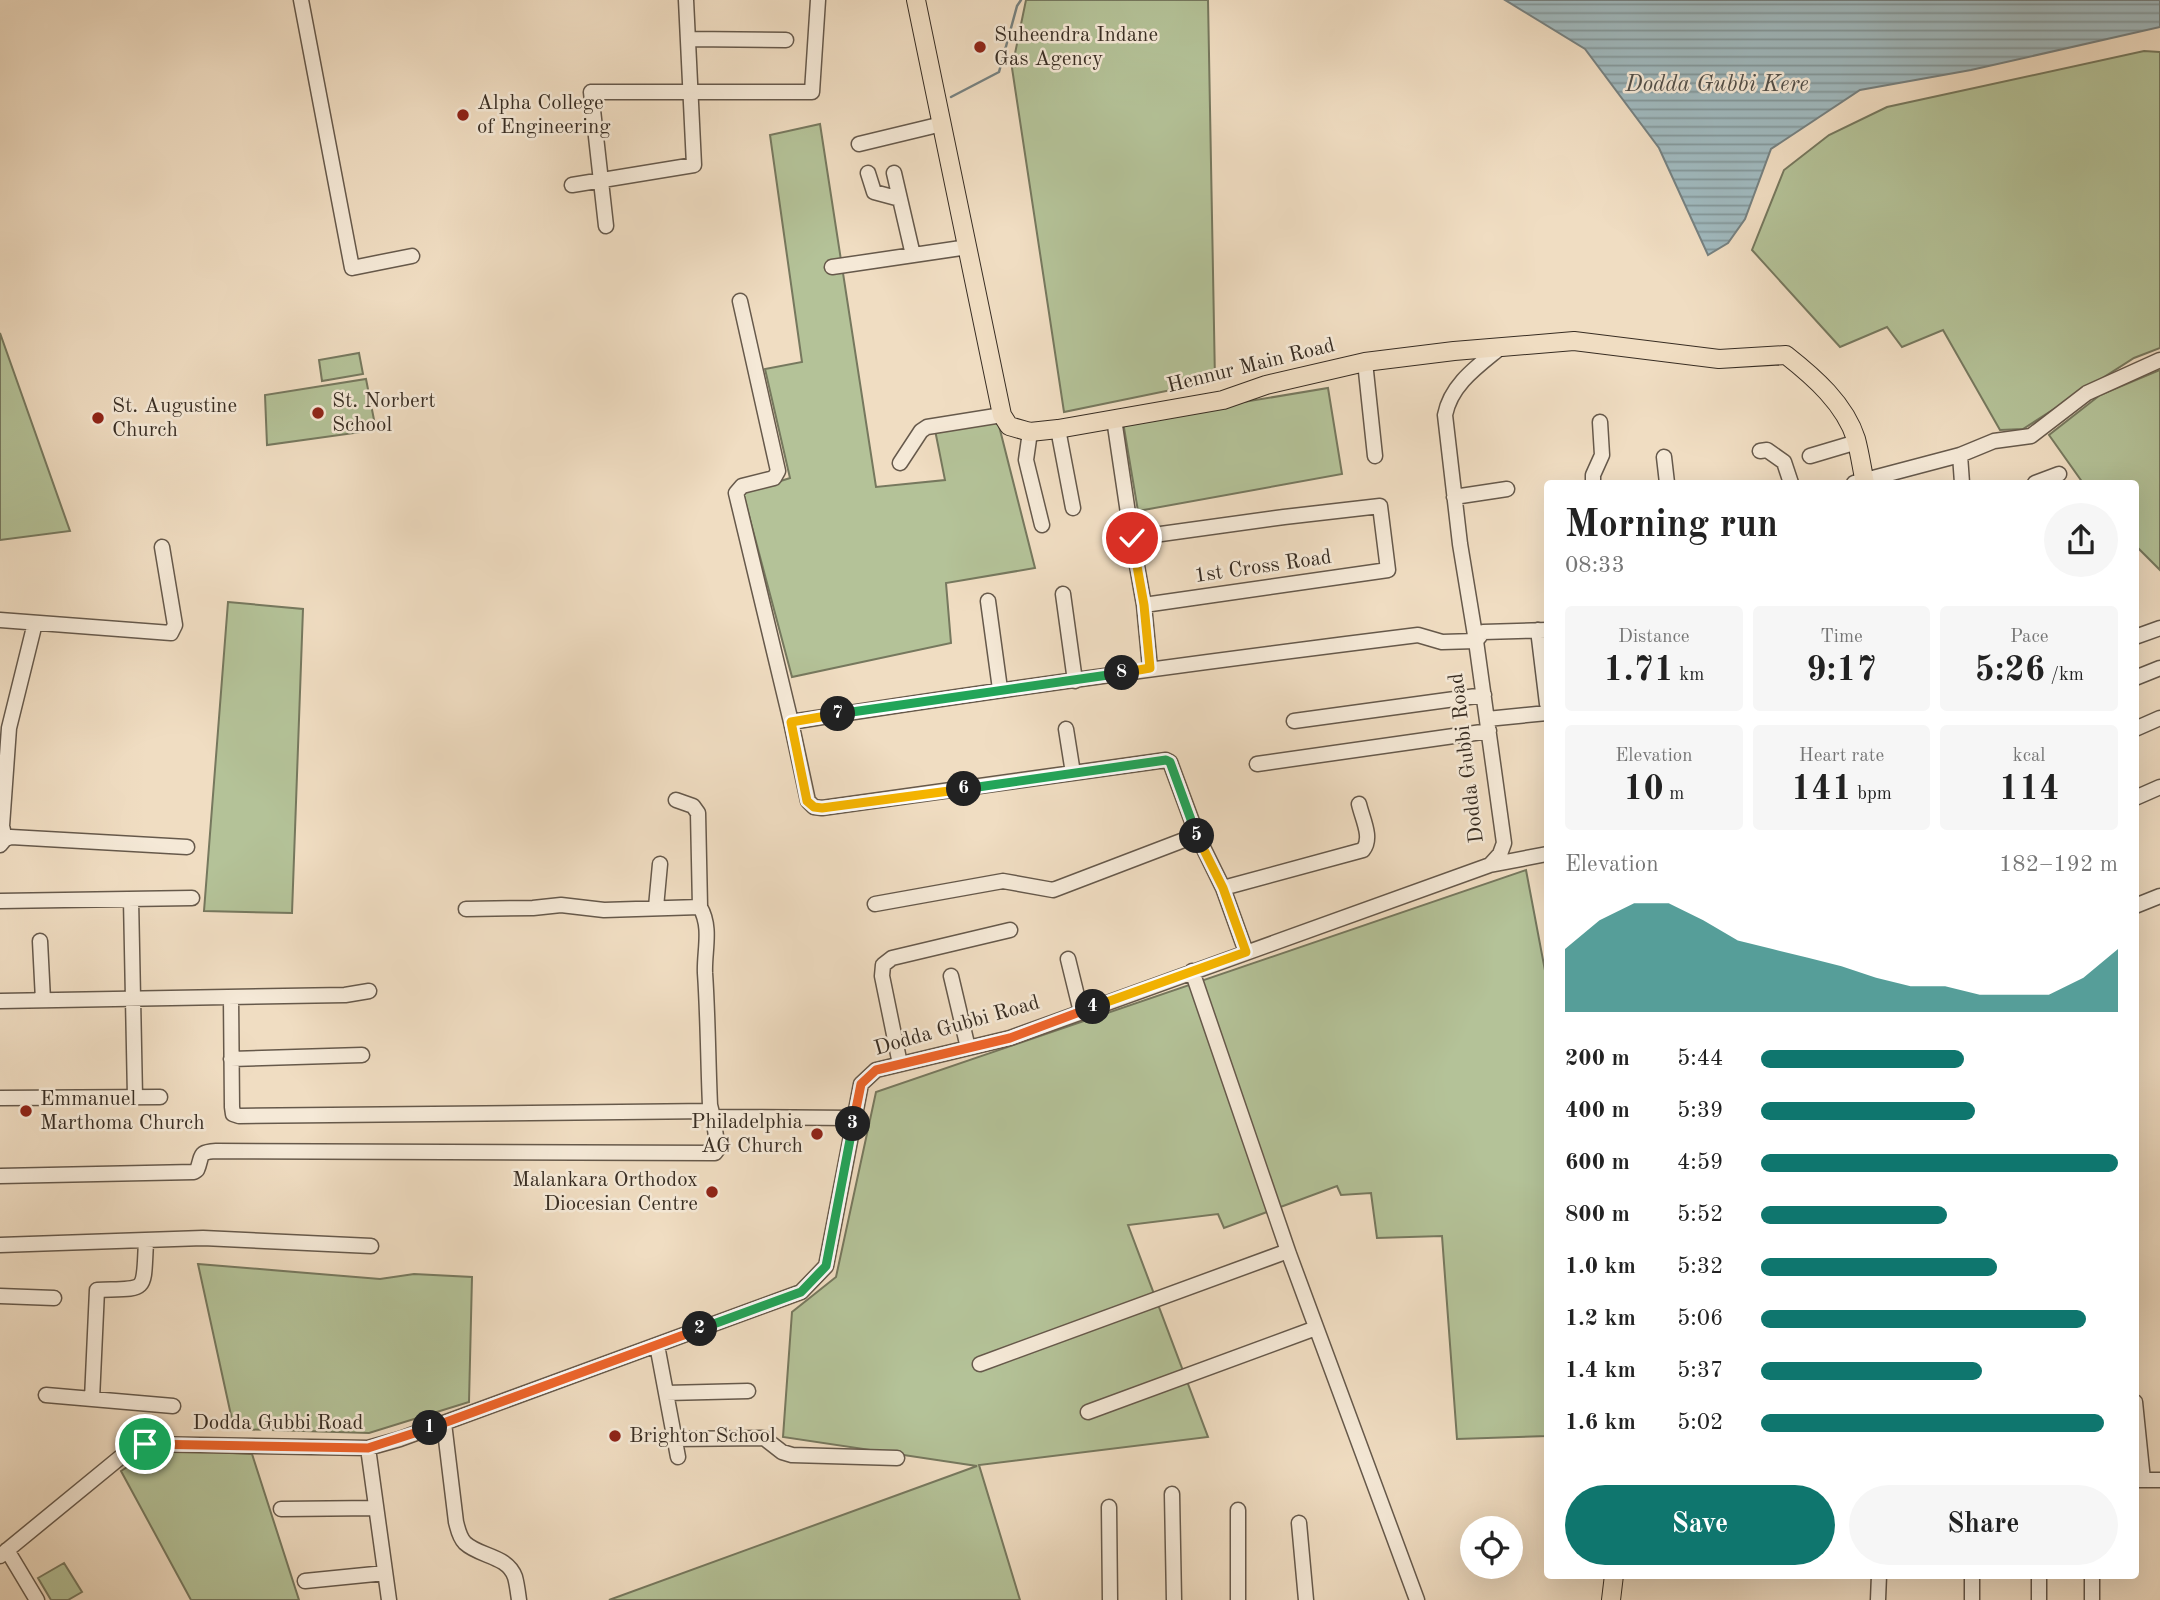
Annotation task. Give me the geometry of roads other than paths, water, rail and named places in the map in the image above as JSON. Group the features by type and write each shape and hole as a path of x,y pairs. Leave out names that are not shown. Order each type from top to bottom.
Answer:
{"main road":[{"path":"916,0 1002,415 1009,426 1030,432"},
{"name":"Hennur Main Road","path":"1030,432 1223,400 1266,385 1365,362 1574,341 1719,359 1786,355 1818,381 1845,418 1857,442 1861,480"},
{"path":"1611,1600 1614,1579"}],"street":[{"path":"301,0 352,268 412,256"},
{"path":"572,185 694,164 686,0"},
{"path":"606,226 592,92 812,92 818,0"},
{"path":"688,40 786,40"},
{"path":"859,144 942,124"},
{"path":"868,173 874,192 900,199"},
{"path":"894,173 913,255"},
{"path":"832,267 968,247"},
{"path":"740,301 779,471 774,478 742,486 736,493 791,722 807,801 814,807 822,808 1166,760 1170,762 1197,835 1223,888 1246,952"},
{"name":"Dodda Gubbi Road","path":"4,1553 128,1451 145,1444 368,1448 444,1423 801,1292 826,1266 861,1084 876,1070 1010,1038 1490,865 1500,854 1504,843 1444,426 1449,400 1472,371 1501,347"},
{"path":"1869,480 1960,456 1994,441 2031,436 2087,393 2160,359"},
{"path":"1365,362 1375,456"},
{"path":"900,463 921,431 927,427 1002,415"},
{"path":"1114,419 1128,513"},
{"path":"1593,480 1602,455 1600,422"},
{"path":"1058,429 1073,508"},
{"path":"1030,432 1026,460 1042,525"},
{"path":"1810,456 1857,442"},
{"path":"1760,451 1767,450 1784,462 1790,480"},
{"path":"1960,456 1962,480"},
{"path":"1664,457 1667,480"},
{"path":"2043,480 2059,474"},
{"path":"1454,498 1507,489"},
{"name":"1st Cross Road","path":"1380,506 1388,570 1144,605 1132,538 1380,506"},
{"path":"0,620 171,633 175,625 162,547"},
{"path":"1063,594 1075,681"},
{"path":"988,601 1000,689"},
{"path":"1144,605 1150,668"},
{"path":"35,623 9,728 2,842 12,837 187,848"},
{"path":"2139,636 2160,628"},
{"path":"791,722 1150,668 1418,635 1442,642 1476,641 1483,632 1542,630 1544,660"},
{"path":"2139,676 2160,668"},
{"path":"1294,721 1484,695"},
{"path":"1257,764 1544,714"},
{"path":"2139,727 2160,718"},
{"path":"1066,729 1073,773"},
{"path":"2139,796 2160,787"},
{"path":"0,1175 194,1172 199,1166 200,1156 207,1151 715,1153 718,1149 712,1114 705,972 707,941 705,919 700,907 698,813 693,806 676,800"},
{"path":"1223,888 1363,850 1368,844 1368,838 1359,804"},
{"path":"875,904 1003,881 1053,890 1197,835"},
{"path":"1490,865 1544,855"},
{"path":"656,907 660,864"},
{"path":"2139,904 2160,896"},
{"path":"0,901 192,898"},
{"path":"131,899 135,1097"},
{"path":"466,909 561,905 604,911 700,907"},
{"path":"900,1064 882,976 883,965 891,958 1010,930"},
{"path":"40,941 43,1000"},
{"path":"1068,960 1081,1012"},
{"path":"1192,971 1288,1251 1417,1600"},
{"path":"951,976 968,1048"},
{"path":"0,1001 345,995 369,991"},
{"path":"231,997 233,1114 239,1116 712,1114 854,1118"},
{"path":"231,1059 362,1055"},
{"path":"0,1098 160,1097"},
{"path":"0,1245 203,1238 371,1246"},
{"path":"92,1399 97,1290 134,1289 141,1286 144,1280 146,1241"},
{"path":"980,1364 1288,1251"},
{"path":"0,1296 54,1298"},
{"path":"1088,1412 1316,1328"},
{"path":"657,1345 678,1457"},
{"path":"666,1393 748,1391"},
{"path":"46,1395 173,1406"},
{"path":"444,1423 460,1536 466,1544 509,1567 515,1577 519,1600"},
{"path":"675,1439 764,1438 782,1452 792,1455 898,1458"},
{"path":"368,1448 388,1600"},
{"path":"2139,1480 2160,1480"},
{"path":"1172,1494 1174,1600"},
{"path":"1110,1507 1110,1600"},
{"path":"281,1509 376,1508"},
{"path":"1238,1510 1238,1600"},
{"path":"1299,1523 1306,1600"},
{"path":"4,1553 37,1600"},
{"path":"305,1581 385,1573"},
{"path":"1878,1600 1879,1579"},
{"path":"1972,1579 1972,1600"},
{"path":"2039,1579 2039,1600"},
{"path":"2092,1579 2092,1600"}],"water":[{"name":"Dodda Gubbi Kere","path":"1505,0 2160,0 2160,27 1971,70 1860,90 1771,149 1745,219 1728,243 1708,255 1659,148 1585,49"}],"waterway":[{"path":"951,97 999,72 1021,0"}],"place":[{"name":"Suheendra Indane Gas Agency","path":"980,47"},
{"name":"Alpha College of Engineering","path":"463,115"},
{"name":"St. Norbert School","path":"318,413"},
{"name":"St. Augustine Church","path":"98,418"},
{"name":"Emmanuel Marthoma Church","path":"26,1111"},
{"name":"Philadelphia AG Church","path":"817,1134"},
{"name":"Malankara Orthodox Diocesian Centre","path":"712,1192"},
{"name":"Brighton School","path":"615,1436"}]}
